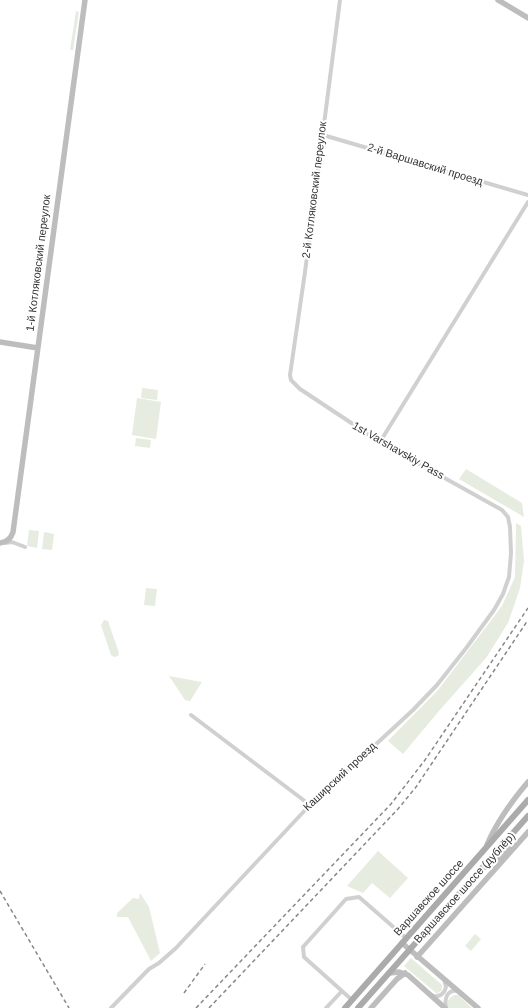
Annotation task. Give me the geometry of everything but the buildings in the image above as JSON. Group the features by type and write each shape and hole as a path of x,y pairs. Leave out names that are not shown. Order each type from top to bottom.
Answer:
{"main road":[{"name":"Варшавское шоссе","path":"344,1008 528,800"},
{"name":"Варшавское шоссе","path":"358,1008 528,816"}],"street":[{"name":"1-й Котляковский переулок","path":"12,535 84,0"},
{"name":"2-й Котляковский переулок","path":"291,380 290,375 340,0"},
{"path":"498,0 528,18"},
{"name":"2-й Варшавский проезд","path":"323,135 528,195"},
{"path":"380,442 528,202"},
{"path":"0,342 38,348"},
{"name":"1st Varshavskiy Pass","path":"291,380 300,389 380,442 502,510 508,517"},
{"name":"Каширский проезд","path":"111,1008 149,969 159,963 176,948 310,805 413,710 432,690 462,653 494,610 503,594 509,577 511,553 508,517"},
{"path":"1,543 7,541 12,535 16,543"},
{"path":"1,543 12,542 25,547"},
{"path":"191,715 310,805"},
{"name":"Варшавское шоссе (дублёр)","path":"486,848 499,819 528,782"},
{"name":"Варшавское шоссе (дублёр)","path":"417,957 528,832"},
{"path":"479,871 519,842"},
{"path":"352,1000 304,957 303,947 346,899 360,897 404,941 417,957 478,1008"},
{"path":"389,973 405,973 446,1008"},
{"path":"371,1008 397,979 405,973"},
{"path":"431,994 439,996 445,992 446,987 444,979"},
{"path":"446,1008 445,1000 449,993 453,990 460,992"},
{"path":"326,1008 342,991"}],"shaded area":[{"path":"76,11 79,12 73,50 70,50"},
{"path":"142,388 158,390 157,400 141,398"},
{"path":"137,398 161,402 156,439 132,435"},
{"path":"136,438 151,440 150,448 135,446"},
{"path":"466,469 522,503 524,517 459,479"},
{"path":"516,523 521,526 524,561 520,588 508,623 486,658 403,754 388,741 438,690 502,606 515,577"},
{"path":"29,530 39,531 37,548 27,546"},
{"path":"44,532 54,534 52,550 42,549"},
{"path":"146,588 157,589 155,606 144,605"},
{"path":"104,620 108,621 119,653 118,656 114,657 111,655 101,625"},
{"path":"169,676 202,682 190,701 185,700"},
{"path":"378,851 408,878 390,898 372,883 363,893 347,886"},
{"path":"140,893 149,907 160,953 151,961 128,917 117,917 117,913 133,898 139,899"},
{"path":"475,934 481,939 471,951 465,946"},
{"path":"411,958 442,985 442,990 436,993 404,966"},
{"path":"454,995 458,995 472,1008 448,1008 448,1000"}],"railway":[{"path":"196,1008 391,804 425,760 528,608"},
{"path":"209,1008 398,809 416,787 528,620"},
{"path":"0,891 69,1008"},
{"path":"184,993 205,964"}]}
